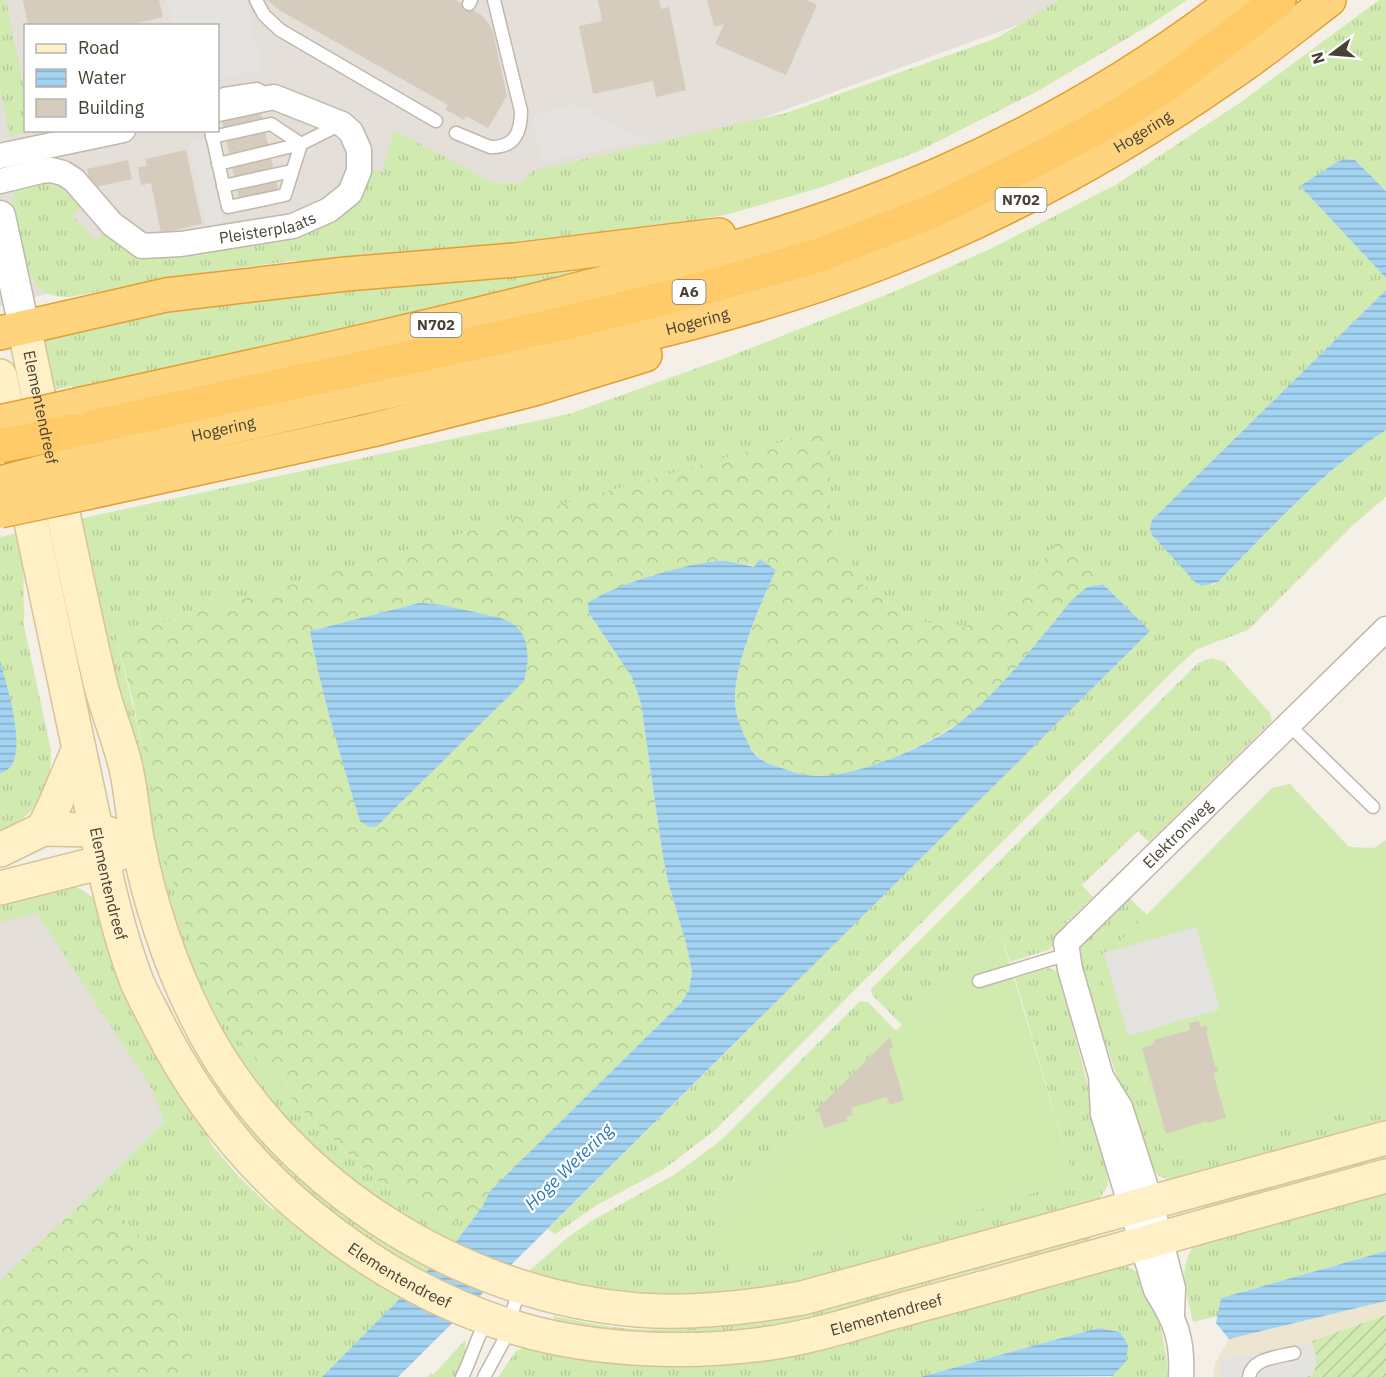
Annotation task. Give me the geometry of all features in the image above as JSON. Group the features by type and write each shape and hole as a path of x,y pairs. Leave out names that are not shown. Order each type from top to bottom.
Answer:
{"highway":[{"name":"Hogering","path":"0,483 76,448 482,314 689,260 801,227 889,195 1020,136 1086,101 1135,70 1235,0"},
{"name":"A6","path":"0,446 76,448 686,293 816,256 933,211 1102,124 1164,86 1279,0"},
{"name":"Hogering","path":"0,422 76,448 229,426 594,347 750,306 841,278 976,222 1106,154 1172,114 1228,76 1329,0"},
{"name":"N702","path":"12,330 166,295 346,274 515,260 650,242 801,227"},
{"name":"N702","path":"0,511 76,448"}],"main road":[{"name":"Elementendreef","path":"12,330 100,682 126,768 138,842 156,918 174,970 196,1018 216,1052 240,1088 289,1144 322,1177 360,1207 431,1250 520,1287 595,1305 637,1310 684,1311 757,1306 802,1298 1386,1138"},
{"name":"Elementendreef","path":"0,376 115,916 138,985 175,1056 216,1120 260,1170 329,1232 402,1279 438,1297 525,1331 588,1343 641,1348 695,1349 754,1345 852,1325 1386,1176"},
{"path":"43,829 79,748"},
{"path":"0,850 43,829 97,830 138,842"},
{"path":"0,888 103,862 138,842"}],"street":[{"path":"221,102 274,97 342,124"},
{"name":"Pleisterplaats","path":"0,181 41,171 51,170 63,173 74,180 112,224 142,246 181,244 256,233 293,226 329,210 350,193 359,171 359,150 351,132 342,124"},
{"path":"0,156 114,132"},
{"path":"0,216 12,330"},
{"name":"Elektronweg","path":"1068,954 1066,943 1386,629"},
{"path":"1068,954 1070,969 1101,1076 1120,1107 1140,1206 1151,1241 1173,1288 1172,1315 1180,1341 1181,1377"}],"lane":[{"path":"256,0 264,15 280,30 436,121"},
{"path":"456,133 490,147 496,147 512,141 521,126 521,111 494,0"},
{"path":"272,124 301,144 285,195 228,207 211,134 272,124"},
{"path":"218,164 301,144 342,124"},
{"path":"223,186 292,171"},
{"path":"1289,724 1373,807"},
{"path":"979,981 1068,954"},
{"path":"462,1377 473,1357 478,1335 498,1321 520,1287"},
{"path":"484,1377 503,1342 498,1321"},
{"path":"1249,1377 1256,1364 1294,1353"}],"shaded area":[{"path":"0,0 1086,0 623,169 70,288 0,306"},
{"path":"167,0 247,0 261,69 219,79 219,24 172,24"},
{"path":"575,103 646,141 541,163 532,116"},
{"path":"205,140 223,222 206,226 188,144"},
{"path":"80,894 198,1135 0,1322 0,911"},
{"path":"1196,927 1220,1009 1128,1036 1104,953"},
{"path":"1386,1301 1386,1377 1213,1377 1215,1363 1229,1339"},
{"path":"1312,1341 1316,1356 1315,1371 1312,1375 1306,1377 1222,1377 1219,1360 1235,1356 1266,1354"}],"green space":[{"path":"0,0 6,0 24,88 25,132 10,136 0,89"},
{"path":"1059,0 1187,0 1148,26 1036,92 917,152 819,188 729,214 552,247 403,264 291,261 179,276 70,297 49,294 35,283 21,255 16,238 12,206 14,194 22,184 42,182 60,187 80,206 72,215 95,241 105,232 127,250 181,250 199,255 250,243 252,247 293,238 358,200 365,192 371,169 383,172 394,130 494,183 522,183 532,171 786,113 997,38"},
{"path":"1379,0 1386,0 1386,191 1355,160 1346,159 1301,187 1386,278 1386,290 1152,520 1212,585 1218,582 1340,463 1386,430 1386,497 1353,525 1248,630 1197,649 1173,671 715,1130 664,1169 597,1205 555,1234 548,1229 1149,631 1059,539 1012,602 958,630 910,619 863,585 830,526 829,429 493,524 116,637 149,773 216,1004 242,1042 304,1112 377,1181 455,1221 482,1207 455,1243 377,1206 254,1090 182,965 72,522 569,414 728,357 891,293 990,249 1117,184 1241,102"},
{"path":"653,249 540,289 74,390 72,386 45,392 35,344 175,311"},
{"path":"830,428 830,526 863,585 910,619 958,630 1012,602 1059,539 1103,584 1087,587 994,691 961,722 921,745 870,767 836,775 819,776 794,772 763,760 746,741 737,716 735,700 739,670 756,616 776,570 726,561 650,576 620,657 632,677 641,703 662,851 692,972 689,990 681,1003 490,1191 482,1207 455,1221 377,1181 304,1112 242,1042 216,1004 187,932 166,854 133,702 116,637 493,524","holes":["419,603 435,603 310,631"]},
{"path":"23,532 24,626 51,750 50,774 44,792 31,811 15,825 0,832 0,774 3,773 15,727 0,660 0,537"},
{"path":"1211,658 1224,662 1270,713 1272,721 1149,842 1138,831 1082,885 1093,897 1067,922 1055,945 1048,950 1010,962 999,928 902,1025 872,995 871,989 1198,663"},
{"path":"1290,784 1349,847 1374,848 1386,840 1386,1101 1177,1158 1163,1148 1136,1052 1125,1055 1096,956 1119,949 1118,944 1272,788"},
{"path":"67,884 83,890 97,901 199,1114 211,1144 239,1177 272,1209 289,1214 407,1293 322,1377 199,1377 152,1248 95,1190 164,1122 152,1089 37,913 0,922 0,898"},
{"path":"1126,895 1147,915 1118,944 1119,949 1104,953 1125,1055 1136,1052 1163,1148 1177,1158 1386,1101 1386,1126 1176,1182 1159,1176 1145,1160 1083,976 1079,953 1080,944"},
{"path":"999,928 1074,1180 843,1252 840,1245 731,1273 713,1213"},
{"path":"1049,968 1058,972 1083,1066 1107,1172 1108,1185 1098,1201 824,1282 675,1301 522,1277 568,1237 593,1220 677,1173 720,1141 860,1001 868,1002 896,1031 713,1213 840,1245 843,1251 1074,1180 1015,978"},
{"path":"165,997 183,1034 213,1082 254,1125 435,1263 421,1278 376,1252 247,1141 157,1000"},
{"path":"1386,1156 1386,1166 1205,1216 1202,1207"},
{"path":"1386,1187 1386,1251 1221,1298 1218,1316 1193,1322 1186,1291 1185,1271 1186,1262 1196,1243"},
{"path":"95,1190 152,1248 199,1377 0,1377 0,1281"},
{"path":"1088,1230 1090,1239 915,1287 871,1308 826,1321 693,1339 552,1324 554,1316 631,1329 677,1328"},
{"path":"1118,1264 1132,1269 1145,1282 1163,1339 1168,1377 1110,1377 1113,1376 1098,1328 920,1377 498,1377 516,1351 528,1346 624,1357"},
{"path":"1386,1315 1386,1377 1306,1377 1314,1371 1316,1366 1312,1341"},
{"path":"466,1339 465,1350 468,1351 455,1377 427,1377 431,1373 433,1375"}],"water":[{"path":"1346,159 1355,160 1386,191 1386,278 1300,186 1337,162"},
{"path":"1386,290 1386,430 1340,463 1319,482 1218,582 1202,586 1196,583 1152,535 1150,528 1152,520"},
{"name":"Hoge Wetering","path":"760,559 776,570 756,616 739,669 735,700 737,713 744,735 755,754 768,763 804,774 835,775 871,766 926,743 955,726 987,699 1073,599 1087,587 1103,584 1150,631 398,1377 322,1377 455,1243 482,1207 490,1191 681,1003 689,990 692,972 662,851 641,703 632,677 589,613 588,603 615,589 675,569 726,561 754,567"},
{"path":"419,603 447,606 495,617 514,625 520,631 527,646 524,681 377,826 369,827 360,821 326,703 310,631"},
{"path":"0,660 16,729 16,744 11,766 0,774"},
{"path":"1386,1251 1386,1301 1229,1339 1216,1323 1221,1298"},
{"path":"1098,1328 1120,1332 1128,1345 1126,1361 1113,1376 920,1377"}],"building":[{"path":"23,0 159,0 163,17 133,24 28,24"},
{"path":"268,0 456,0 480,14 489,24 493,32 507,96 488,128 466,116 464,120 445,109 448,105 279,10"},
{"path":"598,0 659,0 661,9 669,7 686,90 656,97 653,81 593,94 579,26 602,21"},
{"path":"707,0 807,0 817,5 786,75 715,44 724,24 714,27"},
{"path":"259,104 281,203 242,212 220,112"},
{"path":"186,150 202,224 161,233 151,183 141,185 138,167 147,166 145,159"},
{"path":"128,160 132,179 91,188 87,169"},
{"path":"1199,1021 1201,1027 1206,1025 1208,1030 1206,1031 1215,1066 1219,1071 1213,1073 1226,1118 1207,1123 1207,1121 1166,1134 1142,1048 1155,1044 1154,1040 1190,1030 1189,1023"},
{"path":"890,1037 893,1048 889,1049 904,1100 889,1105 887,1097 851,1108 853,1115 846,1117 847,1121 824,1128 819,1112 813,1113"}]}
